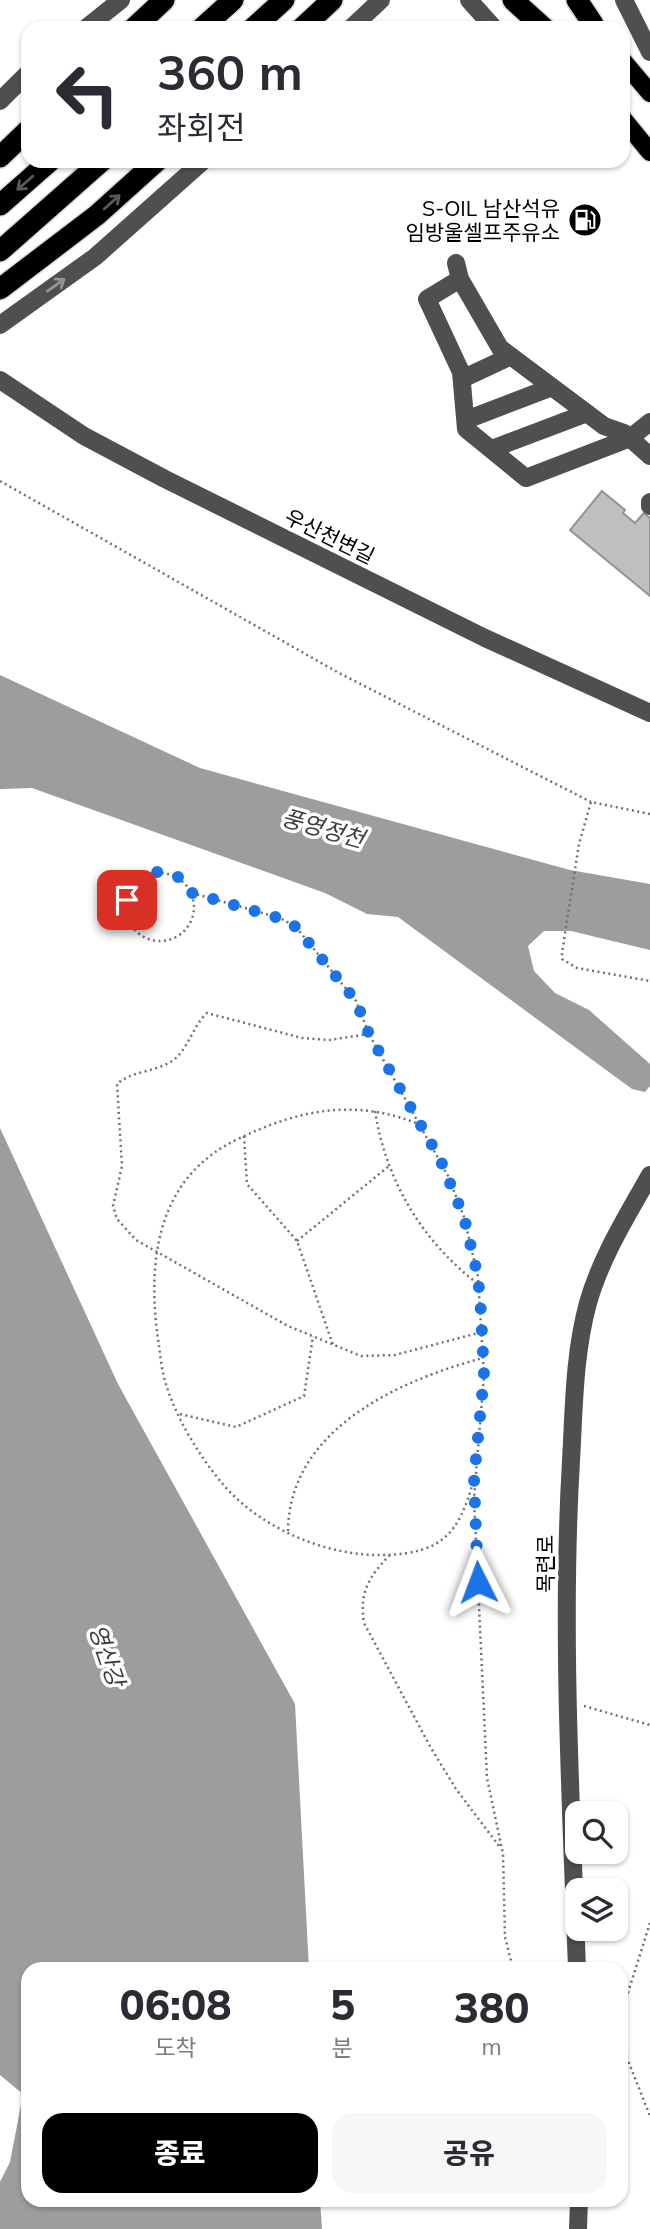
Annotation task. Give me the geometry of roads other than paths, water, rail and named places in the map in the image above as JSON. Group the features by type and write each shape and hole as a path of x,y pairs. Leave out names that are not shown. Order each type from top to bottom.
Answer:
{"highway":[{"path":"142,21 164,0"},
{"path":"210,21 233,0"},
{"path":"261,21 284,0"},
{"path":"310,21 332,0"},
{"path":"513,0 536,21"},
{"path":"575,0 591,21"},
{"path":"0,157 21,137"},
{"path":"0,205 42,168"},
{"path":"0,251 94,168"},
{"path":"0,289 97,215 149,168"}],"main road":[{"path":"529,0 546,21"},
{"path":"630,69 650,93"},
{"path":"630,133 650,152"}],"street":[{"path":"95,21 121,0"},
{"path":"358,21 381,0"},
{"path":"469,0 488,21"},
{"path":"624,0 650,52"},
{"path":"0,101 21,80"},
{"path":"0,325 95,257 195,168"},
{"path":"650,422 630,438 526,478 467,429 462,379 427,299 458,271 500,348 604,426 630,438 650,456"},
{"path":"462,379 511,356"},
{"name":"우산천변길","path":"0,380 84,436 165,479 485,638 650,713"},
{"path":"466,420 552,387"},
{"path":"492,449 587,413"},
{"name":"목련로","path":"578,1962 568,1701 567,1521 577,1358 588,1304 601,1265 650,1175"},
{"path":"578,2229 579,2207"}],"water":[{"name":"풍영정천","path":"0,675 200,768 570,870 650,884 650,950 571,931 544,931 528,946 534,971 555,993 589,1010 650,1064 650,1086 645,1092 632,1089 398,917 367,914 325,893 32,788 0,789"},
{"name":"영산강","path":"0,1128 118,1384 295,1704 309,1962 21,1962 21,2092 0,2075"},
{"path":"21,2104 21,2207 320,2207 322,2229 0,2229 0,2182 10,2162"}],"place":[{"name":"S-OIL 남산석유 임방울셀프주유소","path":"585,220"}]}
